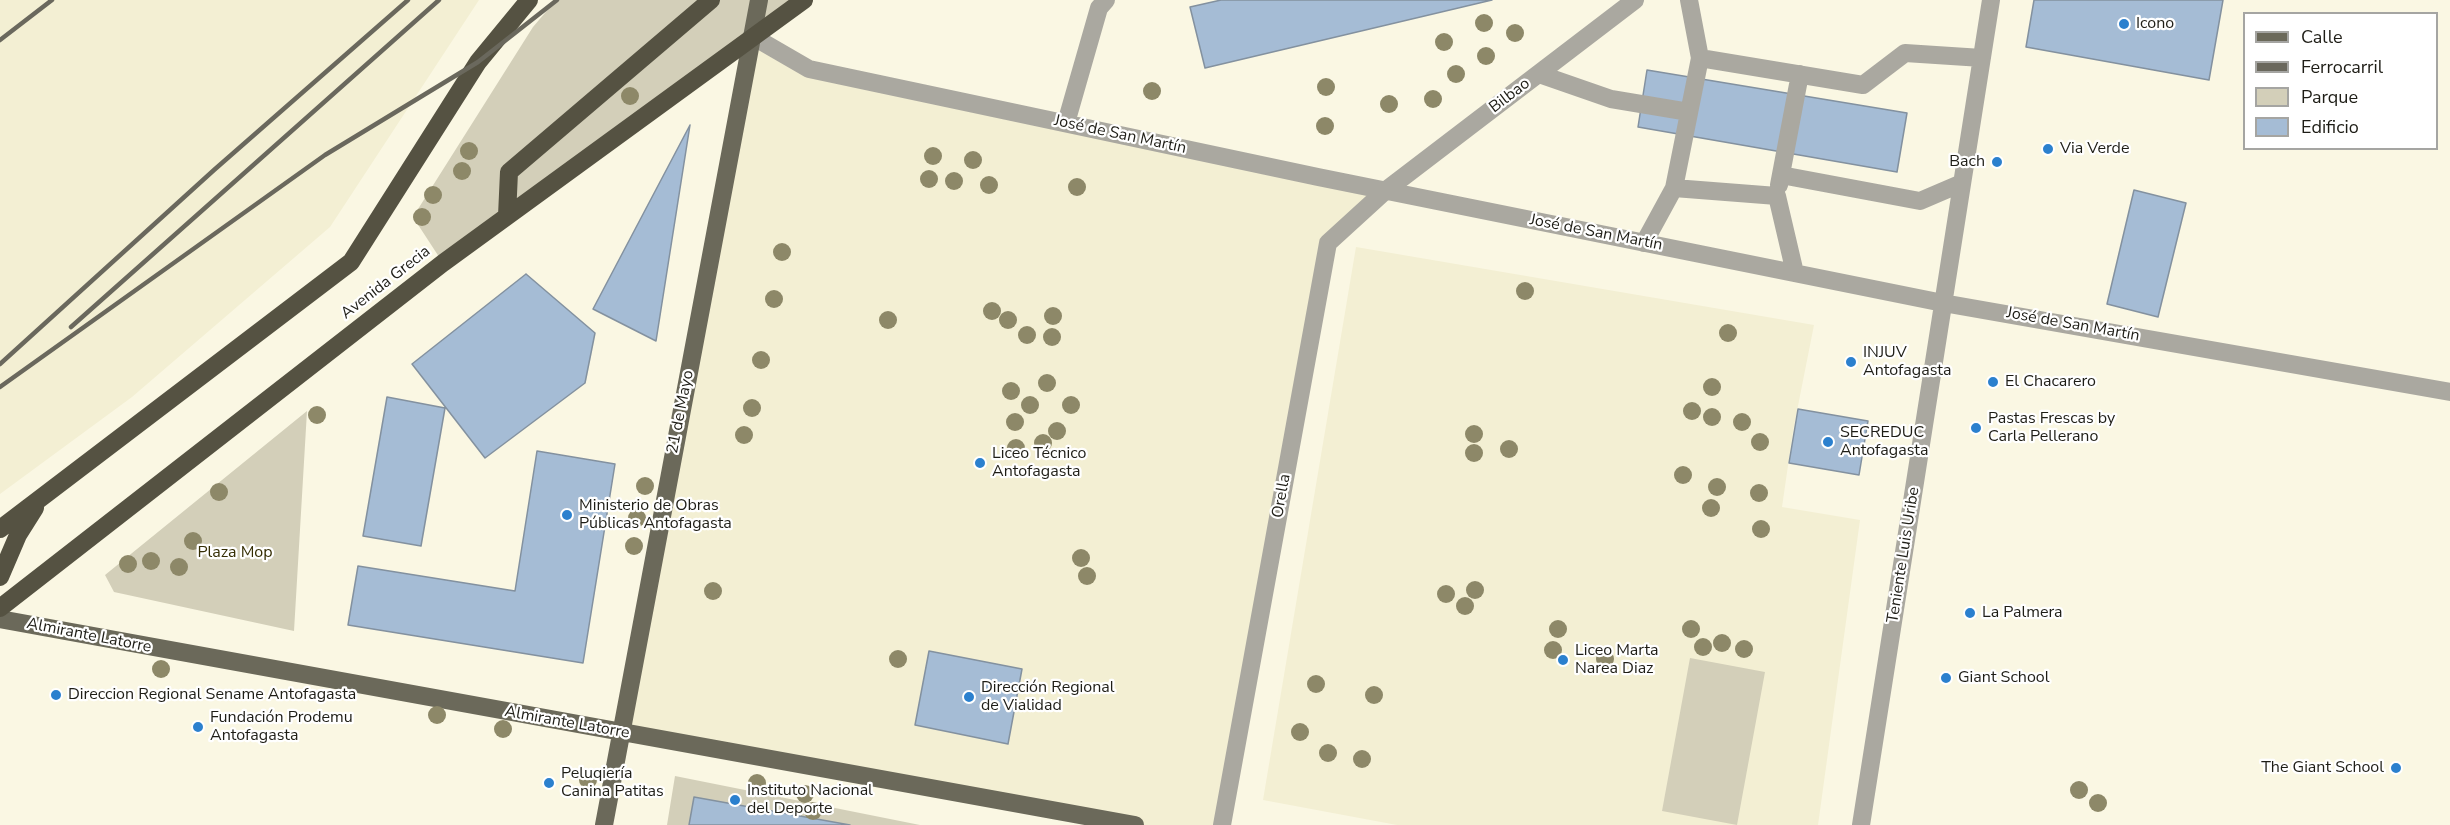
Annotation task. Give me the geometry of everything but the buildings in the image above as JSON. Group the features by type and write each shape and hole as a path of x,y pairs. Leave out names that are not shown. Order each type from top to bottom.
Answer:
{"highway":[{"path":"0,530 351,262 478,62 529,0"},
{"path":"507,216 509,172 711,0"},
{"name":"Avenida Grecia","path":"0,608 507,216 804,0"},
{"path":"0,578 18,535 41,499"}],"main road":[{"name":"21 de Mayo","path":"604,825 759,0"},
{"name":"Almirante Latorre","path":"0,619 1135,825"}],"street":[{"path":"1066,123 1099,8 1106,0"},
{"name":"Bilbao","path":"1385,191 1635,0"},
{"path":"1644,243 1674,188 1700,58 1689,0"},
{"name":"Teniente Luis Uribe","path":"1861,825 1991,0"},
{"name":"José de San Martín","path":"752,36 809,69 1385,191 1943,303 2450,392"},
{"path":"1700,58 1863,85 1905,53 1982,58"},
{"path":"1539,74 1611,99 1689,112"},
{"path":"1795,273 1777,196 1800,75"},
{"path":"1781,175 1920,201 1962,183"},
{"path":"1674,188 1777,196"},
{"name":"Orella","path":"1222,825 1328,243 1385,191"}],"shaded area":[{"path":"0,0 479,0 330,227 132,397 0,494"},
{"name":"Liceo Técnico Antofagasta","path":"752,36 809,69 1385,191 1328,243 1222,825 1135,825 621,733"},
{"name":"Liceo Marta Narea Diaz","path":"1356,247 1814,325 1793,431 1782,507 1860,520 1818,825 1397,825 1263,800"}],"green space":[{"path":"556,0 798,0 443,263 413,217 533,27"},
{"name":"Plaza Mop","path":"307,411 294,631 114,592 105,575"},
{"path":"1690,658 1765,672 1737,825 1662,811"},
{"name":"Instituto Nacional del Deporte","path":"675,776 920,825 667,825"}],"railway":[{"path":"0,40 52,0"},
{"path":"0,364 214,170 408,0"},
{"path":"71,327 439,0"},
{"path":"0,387 325,155 478,62 557,0"}],"place":[{"name":"Icono","path":"2124,24"},
{"name":"Via Verde","path":"2048,149"},
{"name":"Bach","path":"1997,162"},
{"name":"INJUV Antofagasta","path":"1851,362"},
{"name":"El Chacarero","path":"1993,382"},
{"name":"Pastas Frescas by Carla Pellerano","path":"1976,428"},
{"name":"SECREDUC Antofagasta","path":"1828,442"},
{"name":"Liceo Técnico Antofagasta","path":"980,463"},
{"name":"Ministerio de Obras Públicas Antofagasta","path":"567,515"},
{"name":"La Palmera","path":"1970,613"},
{"name":"Liceo Marta Narea Diaz","path":"1563,660"},
{"name":"Giant School","path":"1946,678"},
{"name":"Direccion Regional Sename Antofagasta","path":"56,695"},
{"name":"Dirección Regional de Vialidad","path":"969,697"},
{"name":"Fundación Prodemu Antofagasta","path":"198,727"},
{"name":"The Giant School","path":"2396,768"},
{"name":"Peluqiería Canina Patitas","path":"549,783"},
{"name":"Instituto Nacional del Deporte","path":"735,800"}]}
